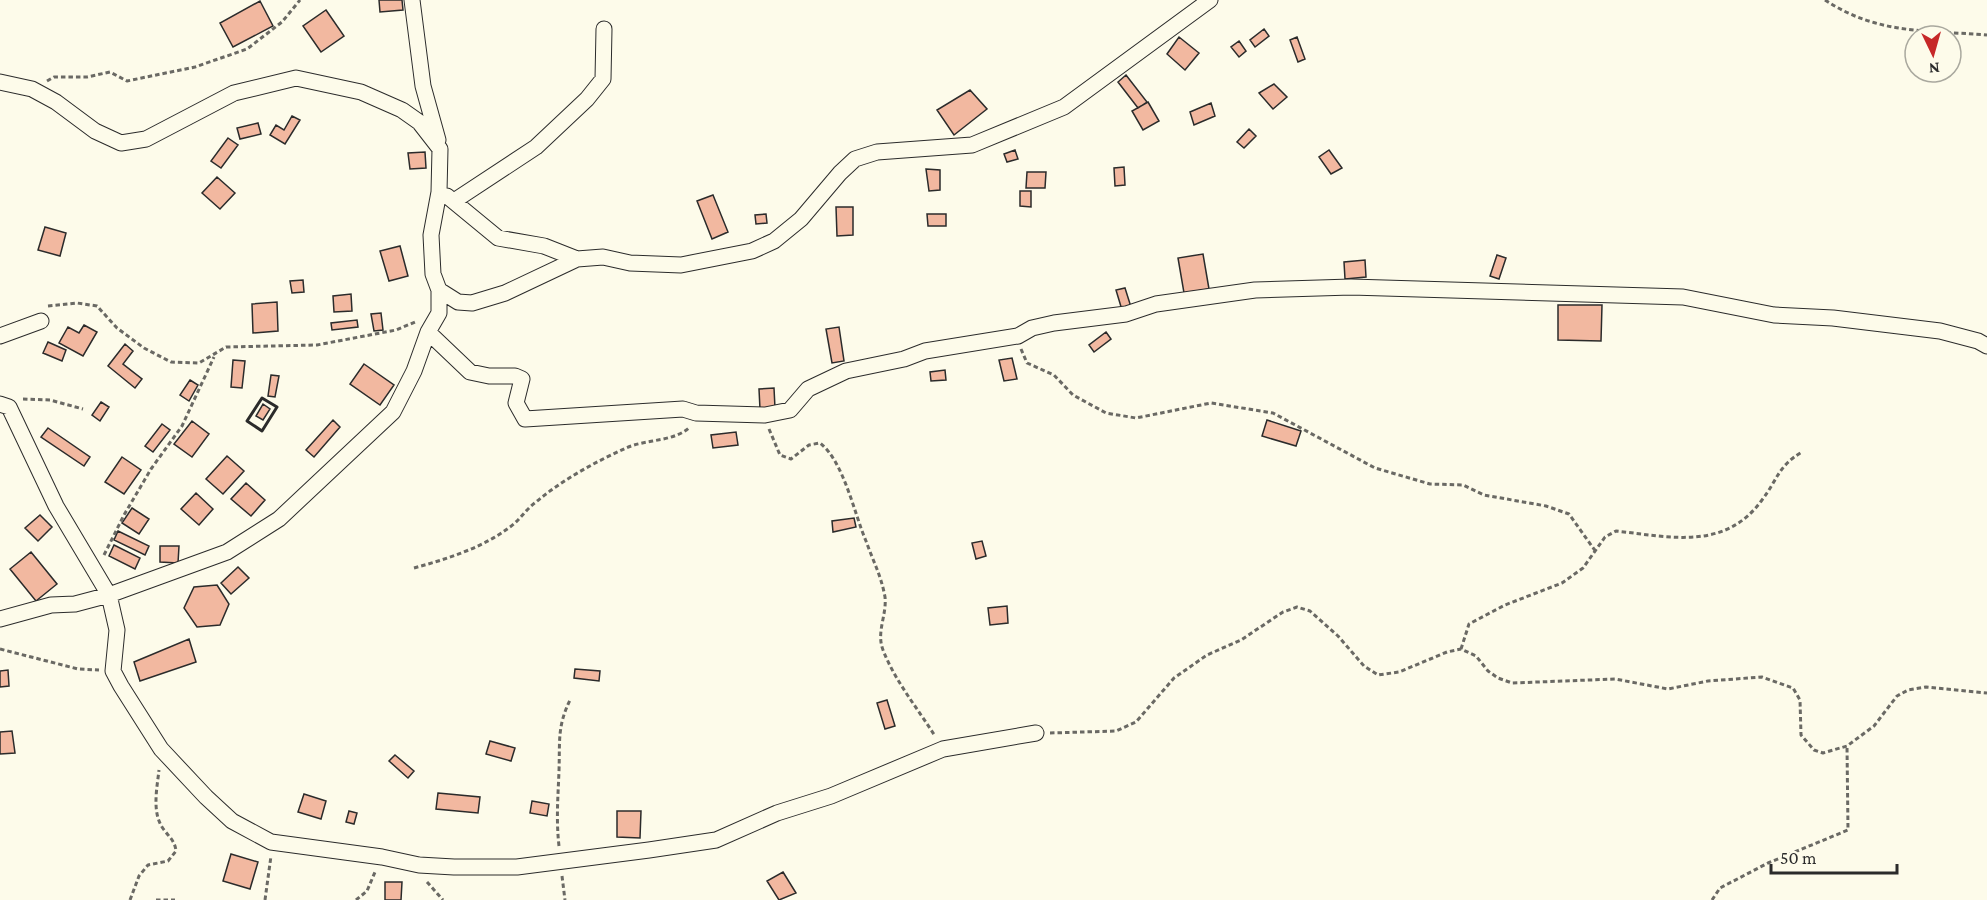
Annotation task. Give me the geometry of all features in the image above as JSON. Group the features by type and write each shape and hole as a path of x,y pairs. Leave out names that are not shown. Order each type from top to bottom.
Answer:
{"street":[{"path":"0,619 51,604 75,604 109,595 227,552 279,519 393,412 414,370 428,332 439,313 439,290 433,274 431,235 439,192 440,149 423,86 412,0"},
{"path":"439,290 458,302 472,303 505,293 577,259 603,257 630,263 681,265 752,251 774,241 801,219 840,172 855,159 877,152 972,145 1064,107 1210,0"},
{"path":"454,201 536,147 587,99 603,79 604,29"},
{"path":"0,82 32,89 56,102 95,131 121,143 146,139 234,93 296,78 361,92 402,110 419,122 440,149"},
{"path":"439,192 454,201 498,238 544,246 577,259"},
{"path":"428,332 470,372 489,376 515,376 522,380 516,404 525,419 683,409 705,413 765,415 790,410 808,389 846,371 904,359 925,351 1018,336 1032,328 1105,315 1126,314 1156,304 1265,289 1351,287 1683,297 1774,315 1833,318 1940,331 1978,340 1987,346"},
{"path":"0,336 42,314"},
{"path":"4,406 56,507 109,595 117,630 113,670 161,749 232,821 271,842 382,857 419,865 517,867 716,840 777,813 831,796 943,749 1036,734"}],"path":[{"path":"1826,0 1866,22 1888,28 1987,35"},
{"path":"32,89 54,77 87,76 110,72 127,81 195,67 247,49 282,22 298,1"},
{"path":"42,314 77,303 97,306 117,328 144,348 171,362 200,363 226,347 317,345 396,330 439,313"},
{"path":"1018,336 1027,363 1054,375 1073,395 1106,414 1136,418 1211,403 1273,413 1375,468 1430,484 1464,485 1484,495 1546,506 1569,514 1596,552"},
{"path":"105,561 104,551 151,469 182,426 214,356"},
{"path":"4,406 22,399 34,399 68,404 83,409"},
{"path":"414,568 455,557 508,528 534,503 579,473 640,441 670,437 686,431 705,413"},
{"path":"765,415 780,455 791,459 809,445 820,443 828,449 860,519 865,540 878,566 885,599 880,627 882,648 943,749"},
{"path":"1461,649 1469,624 1505,605 1562,584 1583,568 1605,537 1616,531 1698,539 1729,530 1751,515 1771,489 1784,462 1803,452"},
{"path":"1036,734 1116,731 1136,722 1174,678 1207,655 1241,640 1283,612 1297,607 1310,611 1338,636 1364,666 1378,675 1399,672 1447,652 1461,649 1476,657 1488,671 1498,678 1512,683 1615,679 1668,689 1708,681 1762,677 1793,688 1800,700 1801,735 1814,750 1823,753 1847,746 1874,726 1897,696 1908,690 1926,687 1987,693"},
{"path":"0,649 78,669 113,670"},
{"path":"565,900 556,802 559,769 557,748 560,724 571,698"},
{"path":"1712,900 1720,888 1768,863 1848,830 1847,746"},
{"path":"130,900 140,876 148,865 168,861 176,851 176,844 160,825 157,807 161,749"},
{"path":"265,900 270,873 271,842"},
{"path":"357,900 367,891 382,857"},
{"path":"156,900 175,900"}],"building":[{"path":"379,0 402,0 403,10 380,12"},
{"path":"260,1 273,26 233,47 220,23"},
{"path":"326,10 344,36 321,52 303,26"},
{"path":"1264,29 1269,36 1255,47 1250,40"},
{"path":"1179,37 1199,53 1185,70 1167,54"},
{"path":"1297,37 1305,59 1298,62 1290,40"},
{"path":"1239,41 1246,51 1239,57 1231,47"},
{"path":"1126,75 1147,102 1138,108 1118,82"},
{"path":"1274,84 1287,97 1273,109 1259,93"},
{"path":"970,90 987,109 954,135 937,110"},
{"path":"1148,102 1159,121 1143,130 1132,111"},
{"path":"1211,103 1215,116 1194,125 1190,112"},
{"path":"292,116 300,120 285,144 270,135 276,125 284,130"},
{"path":"258,123 261,134 240,139 237,128"},
{"path":"1249,129 1256,136 1244,148 1237,142"},
{"path":"228,138 238,145 221,168 211,161"},
{"path":"1015,150 1018,159 1007,162 1004,154"},
{"path":"1329,150 1342,168 1331,174 1319,157"},
{"path":"425,152 426,168 410,169 408,153"},
{"path":"1124,167 1125,185 1115,186 1114,168"},
{"path":"926,169 940,170 940,190 929,191"},
{"path":"1027,172 1046,172 1045,188 1026,188"},
{"path":"217,177 235,193 220,209 202,193"},
{"path":"1020,191 1031,191 1031,207 1020,206"},
{"path":"713,195 728,232 712,239 697,201"},
{"path":"836,207 853,207 853,235 837,236"},
{"path":"766,214 767,223 756,224 755,215"},
{"path":"927,214 946,214 946,226 928,226"},
{"path":"45,227 66,233 60,256 38,250"},
{"path":"400,246 408,276 389,281 380,251"},
{"path":"1203,254 1209,289 1184,293 1178,258"},
{"path":"1497,255 1506,258 1499,279 1490,276"},
{"path":"1365,260 1366,277 1345,279 1344,262"},
{"path":"303,280 304,292 292,293 290,281"},
{"path":"1125,288 1131,307 1122,310 1116,290"},
{"path":"351,294 352,311 334,312 333,296"},
{"path":"277,302 278,331 253,333 252,304"},
{"path":"1558,305 1602,305 1601,341 1558,340"},
{"path":"381,313 383,330 374,331 371,314"},
{"path":"357,320 358,327 332,330 331,323"},
{"path":"84,325 97,332 83,356 59,343 68,327 79,333"},
{"path":"839,327 844,361 832,363 826,329"},
{"path":"1106,332 1111,339 1094,352 1089,345"},
{"path":"48,342 66,350 62,361 43,353"},
{"path":"125,344 133,351 123,364 142,379 135,388 108,366"},
{"path":"1012,358 1017,379 1004,381 999,360"},
{"path":"233,360 245,361 242,388 231,387"},
{"path":"364,364 394,385 380,405 350,384"},
{"path":"945,370 946,380 931,381 930,372"},
{"path":"271,375 279,376 275,397 268,396"},
{"path":"190,380 198,385 189,401 180,395"},
{"path":"774,388 775,408 760,409 759,389"},
{"path":"101,402 109,407 100,421 92,415"},
{"path":"263,404 270,409 263,420 256,416"},
{"path":"333,420 340,427 314,457 306,450"},
{"path":"1267,420 1301,431 1296,446 1262,436"},
{"path":"192,421 209,434 192,457 174,444"},
{"path":"162,424 170,430 153,452 145,446"},
{"path":"48,428 90,457 84,466 41,437"},
{"path":"736,432 738,445 713,448 711,435"},
{"path":"227,456 244,471 223,494 206,479"},
{"path":"122,457 141,470 124,494 105,482"},
{"path":"246,483 265,500 251,516 231,499"},
{"path":"196,493 213,509 199,525 181,509"},
{"path":"132,508 149,519 139,534 122,523"},
{"path":"40,515 52,527 38,541 25,528"},
{"path":"854,518 856,527 833,532 832,521"},
{"path":"118,531 149,546 145,555 114,540"},
{"path":"982,541 986,556 976,559 972,543"},
{"path":"114,545 140,558 135,569 109,556"},
{"path":"160,546 179,546 178,563 160,562"},
{"path":"31,552 57,584 36,601 10,569"},
{"path":"238,567 249,578 231,594 221,583"},
{"path":"217,585 229,604 220,625 197,627 184,608 194,587"},
{"path":"1007,606 1008,623 990,625 988,608"},
{"path":"189,639 196,662 140,681 134,662"},
{"path":"575,669 600,671 599,681 574,678"},
{"path":"8,670 9,686 0,687 0,671"},
{"path":"887,700 895,726 885,729 877,703"},
{"path":"12,731 15,753 0,754 0,732"},
{"path":"490,741 515,748 511,761 486,754"},
{"path":"395,755 414,771 408,778 389,761"},
{"path":"438,793 480,797 478,813 436,809"},
{"path":"304,794 326,801 321,819 298,812"},
{"path":"532,801 549,804 547,816 530,813"},
{"path":"349,811 357,813 354,824 346,822"},
{"path":"617,811 641,811 640,838 617,837"},
{"path":"231,854 258,862 250,889 223,881"},
{"path":"783,872 796,893 779,900 767,881"},
{"path":"385,882 402,882 401,900 385,900"}],"wall":[{"path":"262,398 277,407 262,431 247,421 262,398"}]}
